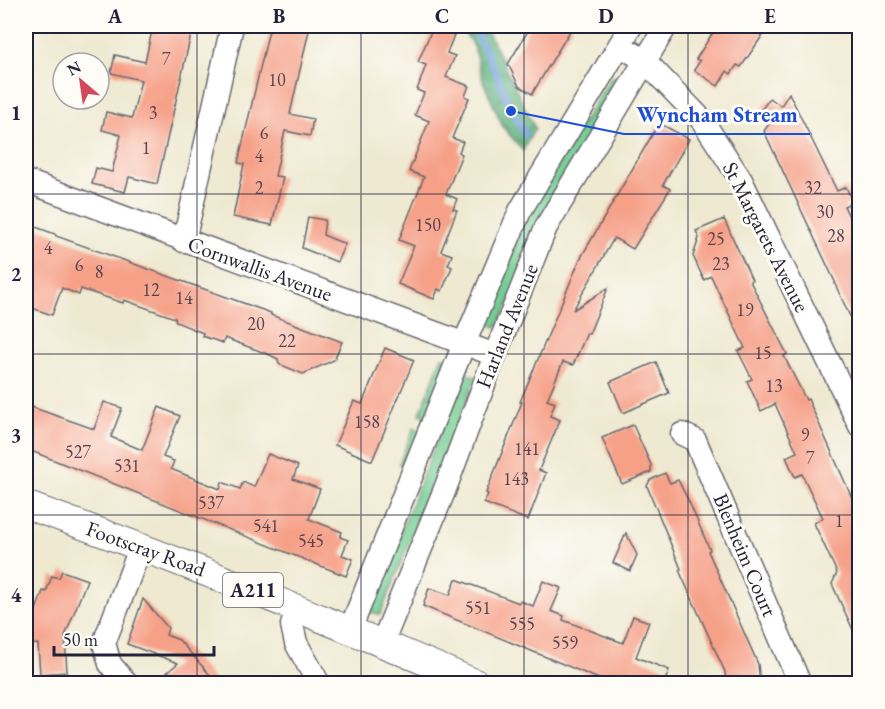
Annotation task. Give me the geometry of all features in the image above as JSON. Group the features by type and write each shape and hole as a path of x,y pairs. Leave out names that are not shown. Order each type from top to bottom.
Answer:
{"main road":[{"name":"Footscray Road","path":"26,505 141,546 299,608 478,684"}],"street":[{"path":"184,241 232,26"},
{"name":"Harland Avenue","path":"382,644 445,489 546,227 666,26"},
{"name":"Harland Avenue","path":"350,630 464,344 520,211 625,35"},
{"name":"St Margarets Avenue","path":"625,35 644,60 702,120 741,180 860,426"},
{"name":"Cornwallis Avenue","path":"26,181 495,355"},
{"name":"Blenheim Court","path":"682,434 695,440 800,684"},
{"path":"128,684 110,664 104,643 141,546"},
{"path":"299,608 292,625 296,643 319,684"}],"green space":[{"path":"460,26 485,26 535,128 523,151 503,127 484,84 473,45"},
{"path":"611,77 620,80 618,86 497,327 484,323 528,213"},
{"path":"442,357 450,360 427,417 420,414"},
{"path":"464,373 476,377 380,615 369,611"},
{"path":"414,428 423,432 409,468 399,464"}],"building":[{"path":"153,26 171,26 192,30 157,184 129,177 125,192 92,184 96,168 112,172 121,135 102,130 106,112 132,118 141,80 111,73 115,55 145,62"},
{"path":"270,26 310,26 290,114 313,119 310,136 285,131 275,176 283,177 272,225 233,217 244,164 238,163"},
{"path":"531,26 573,26 532,94 519,86 508,64"},
{"path":"717,26 769,26 741,67 737,65 731,74 727,71 718,86 694,70 700,61 696,59"},
{"path":"433,27 454,35 447,53 455,56 446,77 469,86 465,96 469,98 452,138 463,142 459,152 462,154 446,194 457,199 453,209 457,210 441,251 452,255 448,265 452,267 442,291 438,289 434,299 398,284 414,246 399,240 424,177 409,171 429,121 415,115 424,93 417,90 426,65 418,62"},
{"path":"789,93 837,191 846,187 853,202 844,206 860,239 860,338 764,131 769,124 757,115 770,98 781,106"},
{"path":"659,123 689,139 663,185 670,189 633,249 614,238 573,310 608,288 573,365 563,362 547,400 555,403 550,416 560,420 539,470 546,473 528,520 484,503 522,402 520,402 580,259"},
{"path":"308,217 325,220 323,235 345,244 337,262 302,248"},
{"path":"724,219 752,280 750,281 787,354 784,356 806,400 808,399 860,516 860,645 832,584 837,573 814,523 823,518 802,474 795,477 786,457 797,452 775,404 761,411 747,381 752,379 738,351 745,348 711,276 704,280 693,256 699,238 696,231"},
{"path":"33,226 271,313 271,315 342,342 334,360 303,374 279,364 278,359 270,355 225,338 223,343 202,336 203,333 176,322 175,318 124,300 123,303 81,289 79,295 62,288 52,315 26,306 26,228 32,230"},
{"path":"385,348 414,360 372,461 335,445 354,401 362,404"},
{"path":"656,362 669,393 623,413 610,382"},
{"path":"104,402 122,408 111,437 142,450 159,407 180,416 163,457 174,461 171,469 220,489 222,482 240,489 243,482 254,487 268,454 298,466 293,479 320,489 309,519 342,532 340,537 348,540 342,555 353,559 346,576 26,449 26,405 94,429"},
{"path":"633,425 651,465 651,472 622,484 602,438"},
{"path":"665,473 670,483 678,480 690,504 710,550 708,551 758,664 760,684 726,684 725,672 679,570 681,569 647,486 650,480"},
{"path":"626,533 637,555 630,571 613,563"},
{"path":"62,571 87,580 65,636 67,672 40,674 38,644 27,645 26,612 35,613 43,591 46,592 52,576 59,578"},
{"path":"456,579 519,603 520,601 533,606 543,581 561,588 551,611 564,616 563,620 623,643 633,616 649,622 636,657 669,670 664,684 611,684 423,606 429,588 450,595"},
{"path":"143,599 168,628 166,635 179,640 218,684 154,684 178,663 127,644"}],"waterway":[{"path":"472,26 525,134"}],"place":[{"name":"Wyncham Stream","path":"511,111"}]}
